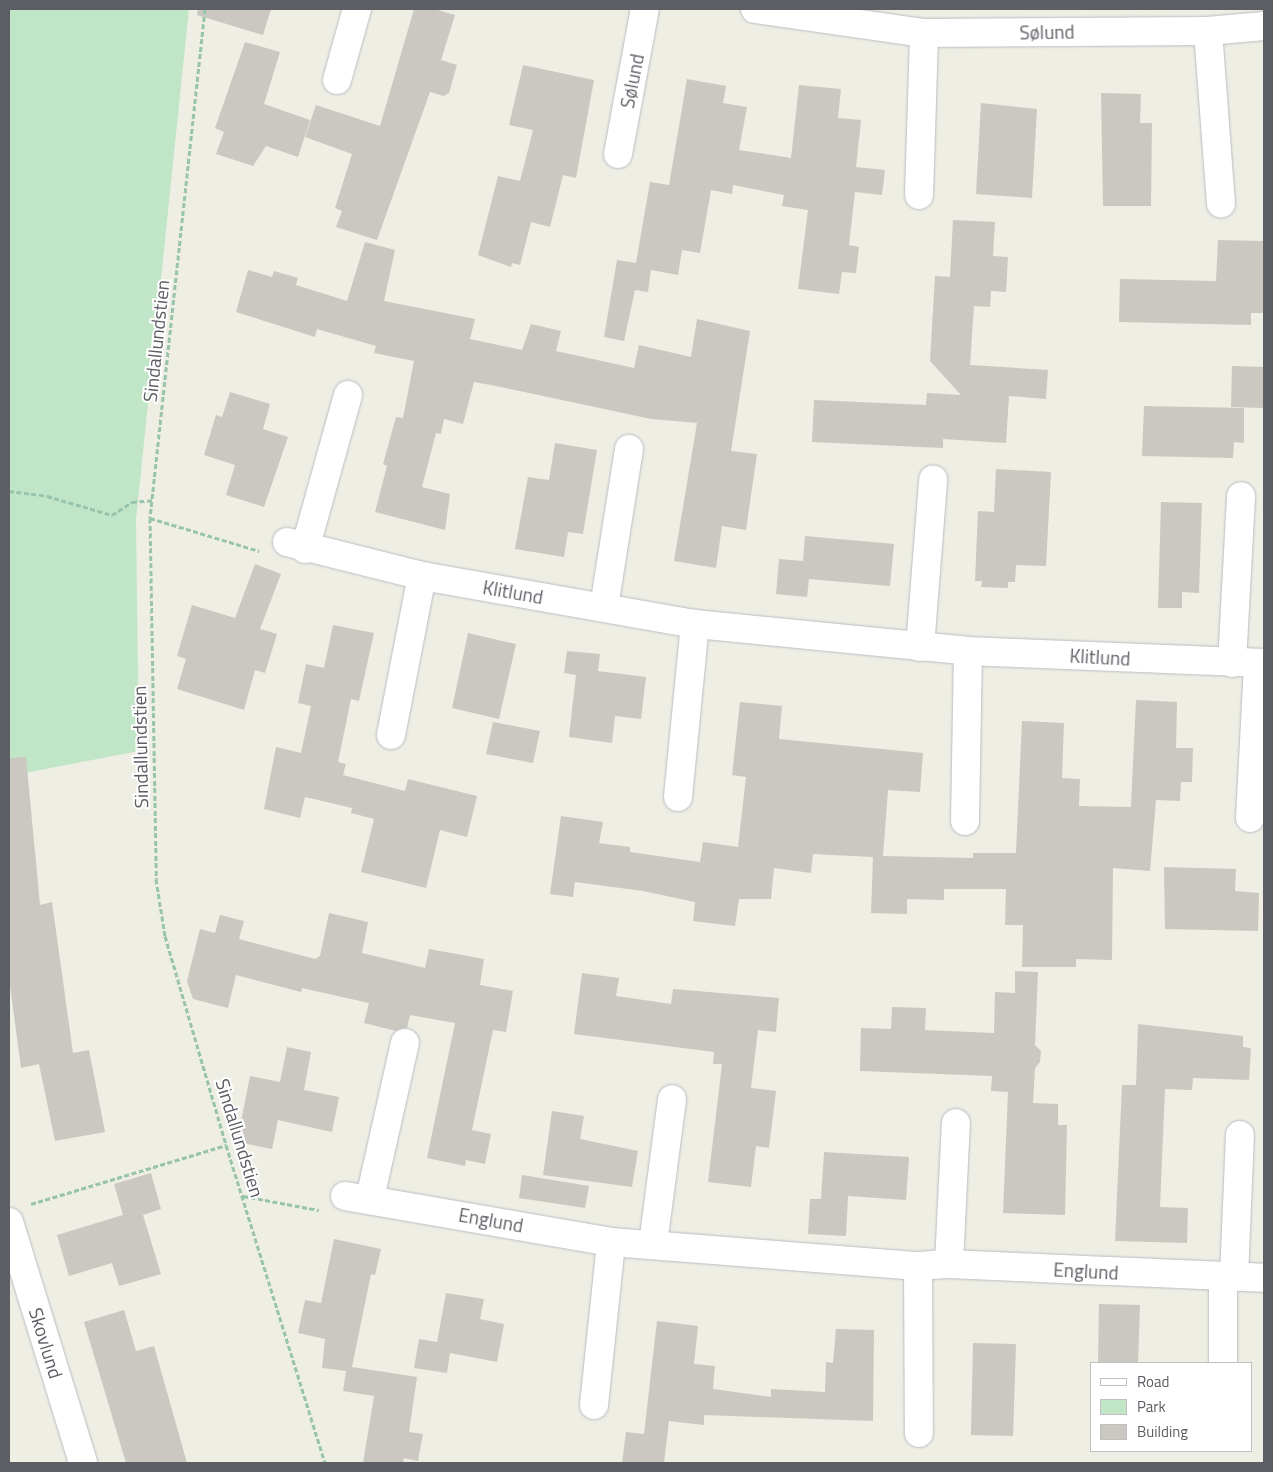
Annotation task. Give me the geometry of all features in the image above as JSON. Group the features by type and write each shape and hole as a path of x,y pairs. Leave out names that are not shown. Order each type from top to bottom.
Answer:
{"street":[{"path":"337,80 357,9"},
{"name":"Sølund","path":"618,154 645,9"},
{"name":"Sølund","path":"756,9 894,19 924,33 1170,20 1208,32 1264,26"},
{"path":"1208,32 1221,204"},
{"path":"919,195 924,33"},
{"path":"296,545 348,394"},
{"path":"604,607 629,449"},
{"path":"920,647 933,480"},
{"path":"1241,496 1251,663 1250,818"},
{"name":"Klitlund","path":"296,545 422,576 695,624 968,651 1251,663"},
{"path":"391,735 422,576"},
{"path":"678,797 695,624"},
{"path":"965,822 968,651"},
{"path":"358,1197 405,1043"},
{"path":"653,1244 672,1099"},
{"path":"949,1264 956,1123"},
{"path":"1223,1362 1240,1135"},
{"name":"Englund","path":"358,1197 611,1242 918,1266 949,1264 1229,1278 1264,1278"},
{"name":"Skovlund","path":"18,1214 83,1463"},
{"path":"594,1405 611,1242"},
{"path":"918,1266 919,1433"}],"path":[{"name":"Sindallundstien","path":"205,9 150,518 156,879 165,936 226,1145 325,1463"},
{"path":"9,491 47,496 112,515 132,502 153,500"},
{"path":"150,518 270,554 296,545"},
{"path":"18,1214 226,1145"},
{"path":"243,1196 333,1212 358,1197"}],"green space":[{"path":"9,9 189,9 136,520 139,751 9,776"}],"building":[{"path":"198,9 271,9 263,35 197,15"},
{"path":"414,9 434,9 455,15 441,60 457,65 449,93 444,96 430,92 377,240 336,227 342,211 335,208 352,154 305,137 316,105 380,126"},
{"path":"245,42 280,52 264,104 310,120 298,157 266,146 253,166 216,154 224,132 215,128"},
{"path":"523,65 594,80 576,178 563,175 550,227 531,222 520,265 512,263 511,267 478,255 498,176 520,181 533,130 509,125"},
{"path":"687,79 726,86 723,103 747,107 739,150 791,158 799,85 841,89 838,118 861,120 856,167 885,170 882,195 855,192 849,245 859,247 856,273 842,272 839,294 798,289 808,210 782,206 784,195 733,185 732,194 711,190 700,253 682,250 678,275 651,270 648,292 635,290 624,341 604,337 617,260 636,263 650,182 669,185"},
{"path":"1101,93 1141,94 1140,123 1152,123 1151,206 1103,206"},
{"path":"981,103 1037,109 1032,198 976,194"},
{"path":"953,220 995,222 993,256 1008,257 1006,292 991,291 990,307 974,306 970,365 1048,370 1046,399 1009,396 1006,443 943,439 943,448 812,442 814,400 926,405 927,393 961,395 930,361 935,276 950,277"},
{"path":"1218,240 1264,241 1264,313 1251,313 1251,325 1119,322 1120,279 1216,281"},
{"path":"365,242 395,250 384,301 475,319 470,339 522,350 531,324 561,331 556,351 634,368 639,345 691,357 697,319 750,331 731,451 757,454 746,530 722,526 716,568 674,561 697,423 651,419 474,382 463,424 444,419 441,434 436,433 422,487 450,494 445,530 375,512 387,466 383,464 396,417 403,418 414,361 374,353 376,346 317,329 315,337 236,312 248,270 272,277 274,271 298,278 296,285 347,301"},
{"path":"1232,366 1264,367 1264,408 1231,407"},
{"path":"230,392 270,404 263,429 288,437 264,507 226,495 235,465 204,455 216,415 222,417"},
{"path":"1144,406 1244,408 1244,443 1234,442 1233,458 1142,456"},
{"path":"555,443 597,450 583,534 568,532 564,557 515,549 528,477 549,480"},
{"path":"996,469 1051,472 1046,566 1016,565 1015,582 1008,582 1008,588 981,587 982,581 975,581 978,511 994,512"},
{"path":"1161,502 1202,503 1199,593 1182,592 1182,608 1158,608"},
{"path":"805,536 894,544 890,586 809,579 807,597 776,594 779,559 803,561"},
{"path":"255,564 281,574 260,629 277,634 265,673 255,670 244,710 177,689 186,659 177,656 192,605 235,618"},
{"path":"333,625 374,633 359,701 351,699 338,762 346,764 343,775 405,791 408,779 477,796 467,837 440,830 426,888 361,872 374,819 351,813 352,808 305,797 300,818 264,809 276,747 301,753 311,706 298,703 306,664 324,668"},
{"path":"468,633 516,644 499,719 452,708"},
{"path":"567,651 600,654 598,671 646,677 641,719 615,716 612,743 569,737 576,675 564,673"},
{"path":"1136,700 1177,702 1176,748 1193,748 1192,782 1181,782 1180,801 1156,800 1150,871 1113,868 1112,960 1076,959 1076,967 1022,967 1023,925 1005,925 1006,889 944,889 944,900 907,899 907,914 871,913 873,857 813,854 811,873 774,868 771,899 739,899 735,926 693,921 695,902 643,891 575,882 573,897 550,894 561,816 603,822 599,843 630,847 630,852 700,862 703,842 738,847 746,777 732,775 740,702 782,706 779,739 923,753 920,792 888,790 883,856 973,858 973,853 1016,853 1022,721 1064,723 1062,778 1080,779 1079,806 1131,807"},
{"path":"493,722 540,731 533,763 486,754"},
{"path":"26,757 40,905 52,902 73,1053 89,1050 105,1132 55,1141 39,1064 21,1068 9,978 9,758"},
{"path":"1164,867 1236,869 1235,891 1259,893 1258,931 1165,929"},
{"path":"329,913 368,922 362,953 425,968 429,949 484,959 480,985 513,991 506,1032 493,1030 472,1130 491,1134 485,1164 466,1160 465,1166 427,1158 455,1023 410,1015 407,1028 396,1031 364,1023 369,1003 302,988 301,992 236,975 228,1008 193,999 187,981 200,929 215,933 220,915 244,921 239,939 315,959 320,956"},
{"path":"1015,971 1038,972 1035,1045 1041,1051 1040,1062 1035,1068 1033,1103 1058,1104 1058,1125 1067,1125 1065,1215 1003,1213 1008,1092 991,1091 992,1076 860,1071 861,1028 891,1029 892,1007 926,1008 925,1030 994,1033 995,992 1015,993"},
{"path":"582,973 619,978 616,996 671,1004 673,989 779,998 776,1032 758,1030 751,1088 776,1091 769,1148 756,1146 751,1187 708,1182 722,1064 713,1064 714,1052 574,1034"},
{"path":"1138,1024 1243,1036 1243,1047 1251,1048 1249,1080 1193,1078 1192,1090 1165,1089 1160,1207 1188,1208 1187,1243 1115,1241 1122,1085 1136,1085"},
{"path":"287,1047 311,1052 304,1090 339,1097 332,1132 278,1120 272,1149 237,1142 250,1076 280,1082"},
{"path":"552,1111 584,1116 580,1139 638,1151 632,1187 543,1175"},
{"path":"824,1152 909,1157 906,1200 848,1196 846,1236 808,1234 810,1199 821,1199"},
{"path":"151,1173 161,1209 143,1215 161,1274 119,1286 112,1263 69,1276 57,1235 123,1215 114,1184"},
{"path":"522,1175 589,1186 585,1208 519,1198"},
{"path":"334,1239 381,1249 375,1275 371,1274 352,1367 417,1377 409,1432 423,1434 418,1461 404,1458 403,1463 363,1463 374,1396 343,1391 346,1371 322,1368 325,1339 298,1333 305,1300 321,1303"},
{"path":"446,1293 484,1299 480,1319 504,1324 497,1362 450,1353 447,1373 414,1368 419,1339 437,1342"},
{"path":"1099,1304 1140,1305 1138,1362 1098,1362"},
{"path":"124,1310 136,1351 154,1346 187,1463 126,1463 84,1322"},
{"path":"657,1321 698,1326 694,1364 715,1366 713,1389 771,1397 771,1389 825,1392 826,1362 833,1363 836,1329 874,1330 873,1421 704,1415 704,1425 669,1421 664,1463 622,1463 626,1432 644,1434"},
{"path":"973,1343 1016,1344 1013,1436 971,1435"}]}
